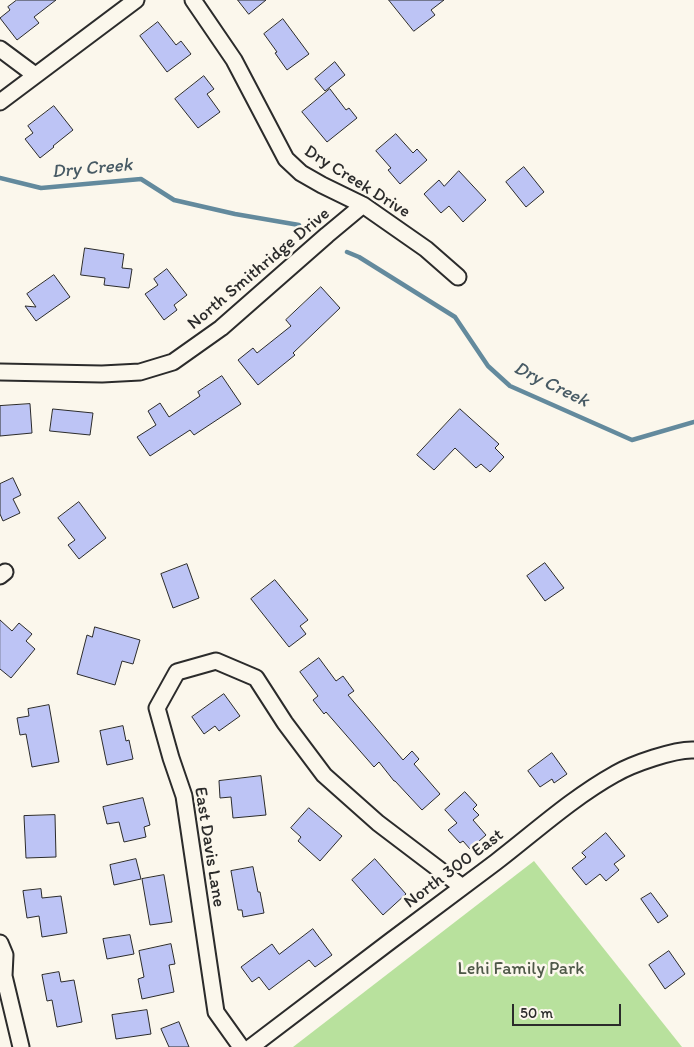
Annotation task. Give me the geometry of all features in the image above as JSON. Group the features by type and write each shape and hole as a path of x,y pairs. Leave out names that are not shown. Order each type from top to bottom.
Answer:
{"street":[{"path":"0,102 136,0"},
{"name":"Dry Creek Drive","path":"193,0 234,60 286,159 301,173 363,205 426,249 458,277"},
{"path":"0,49 35,75"},
{"name":"North Smithridge Drive","path":"0,372 102,374 140,372 173,362 221,328 363,205"},
{"name":"East Davis Lane","path":"241,1047 216,1012 184,796 157,708 177,672 216,661 256,678 285,723 324,775 378,823 461,886"},
{"name":"North 300 East","path":"251,1047 580,796 617,773 658,756 694,750"},
{"path":"0,943 5,955 2,973 21,1047"}],"green space":[{"name":"Lehi Family Park","path":"534,861 682,1047 293,1047"}],"building":[{"path":"17,0 56,0 34,17 39,23 17,40 0,18 10,10 8,7"},
{"path":"238,0 266,0 249,14"},
{"path":"389,0 444,0 431,10 435,15 414,31"},
{"path":"283,19 309,54 287,70 264,34"},
{"path":"158,22 176,45 181,41 191,54 167,72 140,36"},
{"path":"335,62 345,75 325,91 315,79"},
{"path":"204,76 214,89 207,94 220,112 198,128 175,99"},
{"path":"330,89 346,110 349,108 357,118 327,142 302,112"},
{"path":"54,106 73,130 40,158 25,139 33,133 28,126"},
{"path":"396,134 413,153 417,149 427,160 400,184 388,170 391,168 376,151"},
{"path":"524,167 544,192 526,207 506,182"},
{"path":"459,171 486,200 463,222 449,206 441,213 424,194 439,180 444,186"},
{"path":"85,248 124,254 122,268 132,269 129,288 104,285 105,278 81,275"},
{"path":"167,269 187,295 174,305 177,310 164,320 145,294 158,285 154,279"},
{"path":"54,275 70,297 36,321 25,306 36,307 27,294"},
{"path":"321,287 340,308 293,353 295,355 258,385 238,360 253,348 257,353 291,326 286,320"},
{"path":"222,376 241,404 194,435 190,430 150,456 137,437 156,425 148,411 160,403 169,417 200,396 198,392"},
{"path":"30,404 32,433 0,436 0,406"},
{"path":"53,409 93,413 90,435 50,431"},
{"path":"460,409 499,444 495,448 504,457 490,472 481,464 476,468 455,448 434,470 417,455"},
{"path":"13,478 21,495 13,499 20,513 3,521 0,514 0,484"},
{"path":"79,502 106,538 79,559 68,545 75,540 58,518"},
{"path":"545,563 564,588 545,601 527,576"},
{"path":"187,564 199,598 173,608 161,574"},
{"path":"275,580 308,620 300,626 306,634 289,647 251,599"},
{"path":"0,620 12,631 19,623 32,634 26,641 35,649 11,678 0,669"},
{"path":"95,627 140,640 133,664 122,661 115,685 77,674 87,635 92,637"},
{"path":"319,658 336,681 343,676 354,691 348,695 403,760 412,751 419,759 414,764 440,794 422,810 394,781 379,762 374,767 326,712 324,714 313,700 318,696 300,672"},
{"path":"224,694 240,716 219,731 215,726 204,734 192,717"},
{"path":"49,705 59,762 32,767 26,734 20,735 17,718 29,716 28,709"},
{"path":"123,726 126,741 129,740 133,759 107,765 100,731"},
{"path":"552,753 567,774 554,783 552,779 540,787 528,771"},
{"path":"261,776 266,815 233,818 231,797 220,798 219,781"},
{"path":"465,792 477,805 473,809 479,815 473,820 486,835 470,849 463,841 460,843 448,830 457,823 445,810"},
{"path":"143,798 150,825 144,827 146,837 124,842 119,822 107,824 103,807"},
{"path":"309,808 342,836 320,861 298,841 301,837 291,828"},
{"path":"55,815 56,857 26,858 24,816"},
{"path":"606,833 625,856 614,864 619,870 606,881 600,874 586,885 572,868 586,857 582,853"},
{"path":"136,859 141,879 114,885 110,865"},
{"path":"375,859 406,894 383,915 352,880"},
{"path":"253,867 264,913 243,917 242,910 238,910 231,871"},
{"path":"164,875 172,922 150,925 142,879"},
{"path":"41,889 42,898 61,896 67,933 42,937 39,916 27,918 23,891"},
{"path":"651,893 668,916 658,923 641,899"},
{"path":"313,929 332,955 315,967 309,960 269,990 259,977 252,982 241,967 272,944 279,954"},
{"path":"130,935 134,954 107,959 103,939"},
{"path":"171,944 175,964 169,965 174,992 142,999 138,979 144,977 139,951"},
{"path":"669,951 685,974 665,989 649,965"},
{"path":"59,972 61,982 74,980 82,1022 57,1027 52,1000 47,1001 42,975"},
{"path":"147,1010 151,1034 116,1039 112,1015"},
{"path":"179,1022 189,1047 169,1047 161,1029"}],"waterway":[{"name":"Dry Creek","path":"0,178 41,188 141,179 174,200 235,214 299,225"},
{"name":"Dry Creek","path":"347,252 359,257 455,317 488,366 510,386 632,440 694,422"}]}
